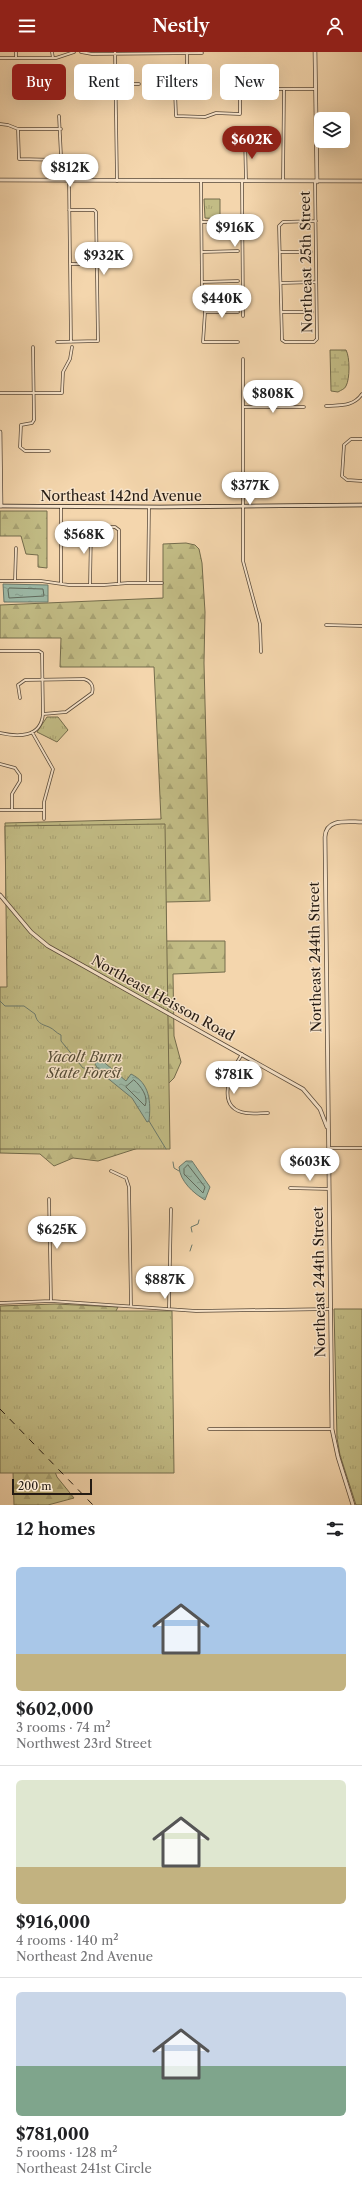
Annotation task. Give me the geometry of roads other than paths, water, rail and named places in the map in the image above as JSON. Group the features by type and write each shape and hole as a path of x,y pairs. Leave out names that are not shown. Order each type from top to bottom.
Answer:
{"street":[{"path":"16,52 16,58"},
{"path":"52,52 53,58"},
{"path":"0,58 53,58 74,52"},
{"path":"81,52 202,53"},
{"path":"115,52 115,64"},
{"path":"315,52 316,182"},
{"path":"187,53 187,86 176,89 176,116 205,117 216,114 240,114 241,90 281,88 284,90 316,89"},
{"path":"134,84 139,84"},
{"path":"283,181 284,90"},
{"path":"115,100 117,181"},
{"path":"18,130 19,159 60,159 59,116"},
{"path":"0,124 8,125 18,130 60,129"},
{"path":"243,316 245,138"},
{"path":"0,180 362,181"},
{"path":"69,181 71,342"},
{"path":"201,181 202,282 205,312 202,342 238,342"},
{"name":"Northeast 25th Street","path":"282,312 282,340 285,342 316,341 316,182"},
{"path":"57,342 98,342 96,211 69,210"},
{"path":"312,312 282,312 280,222 316,221"},
{"path":"202,222 237,222"},
{"path":"202,252 238,252"},
{"path":"280,252 311,252"},
{"path":"70,264 97,264"},
{"path":"202,282 238,281"},
{"path":"281,282 316,282"},
{"path":"205,312 238,312"},
{"path":"33,347 33,422 21,425 22,450 49,451"},
{"path":"0,393 62,393 63,372 70,359 72,347"},
{"path":"243,359 243,561 260,624 262,652"},
{"path":"326,406 347,405 353,403 362,394"},
{"path":"243,408 304,407"},
{"path":"0,432 0,506"},
{"path":"362,439 351,439 346,442 343,447 342,476 344,479 362,481"},
{"name":"Northeast 142nd Avenue","path":"0,506 243,507 362,505"},
{"path":"61,507 61,584"},
{"path":"148,582 150,507"},
{"path":"90,585 92,529 115,527 118,529 119,584"},
{"path":"15,581 16,548"},
{"path":"0,581 41,581 61,584 90,585 148,582 162,583"},
{"path":"326,625 362,626"},
{"path":"0,651 41,651 43,654 43,714 41,722 32,732 20,736 0,733"},
{"path":"20,698 18,688 21,681 42,679 84,679 90,682 93,688 90,695 66,712 43,714"},
{"path":"32,732 53,769 44,810 44,819"},
{"path":"0,764 18,770 21,777 12,794 12,810"},
{"path":"0,810 44,810"},
{"name":"Northeast 244th Street","path":"353,1505 338,1457 332,1429 325,832 328,826 335,822 362,822"},
{"name":"Northeast Heisson Road","path":"0,895 31,932 48,946 303,1089 320,1109 328,1134"},
{"path":"242,1054 235,1065 227,1088 228,1100 239,1111 246,1113 268,1113"},
{"path":"320,1109 326,1106 328,1101"},
{"path":"329,1148 362,1148"},
{"path":"111,1171 126,1178 129,1187 131,1305"},
{"path":"290,1188 329,1189"},
{"path":"50,1199 51,1301"},
{"path":"170,1307 171,1209"},
{"path":"0,1303 51,1301 170,1307 215,1311 331,1309"},
{"path":"209,1429 332,1429"}],"water":[{"path":"3,584 48,585 48,602 4,602"},
{"path":"99,1058 126,1081 131,1074 142,1082 148,1094 150,1107 149,1121 147,1122 132,1098 100,1072 95,1064"},
{"path":"186,1161 192,1161 210,1187 205,1200 188,1186 182,1177 179,1167"}],"waterway":[{"path":"0,1001 5,1006 24,1006 35,1014 40,1023 61,1035 61,1041 83,1068 99,1068"},
{"path":"149,1121 166,1149"},
{"path":"173,1162 174,1168 179,1171"},
{"path":"192,1232 191,1227 198,1224 199,1220"},
{"path":"190,1251 192,1245"}],"railway":[{"path":"0,1409 93,1505"}],"park label":[{"name":"Yacolt Burn State Forest","path":"84,1066"}]}
